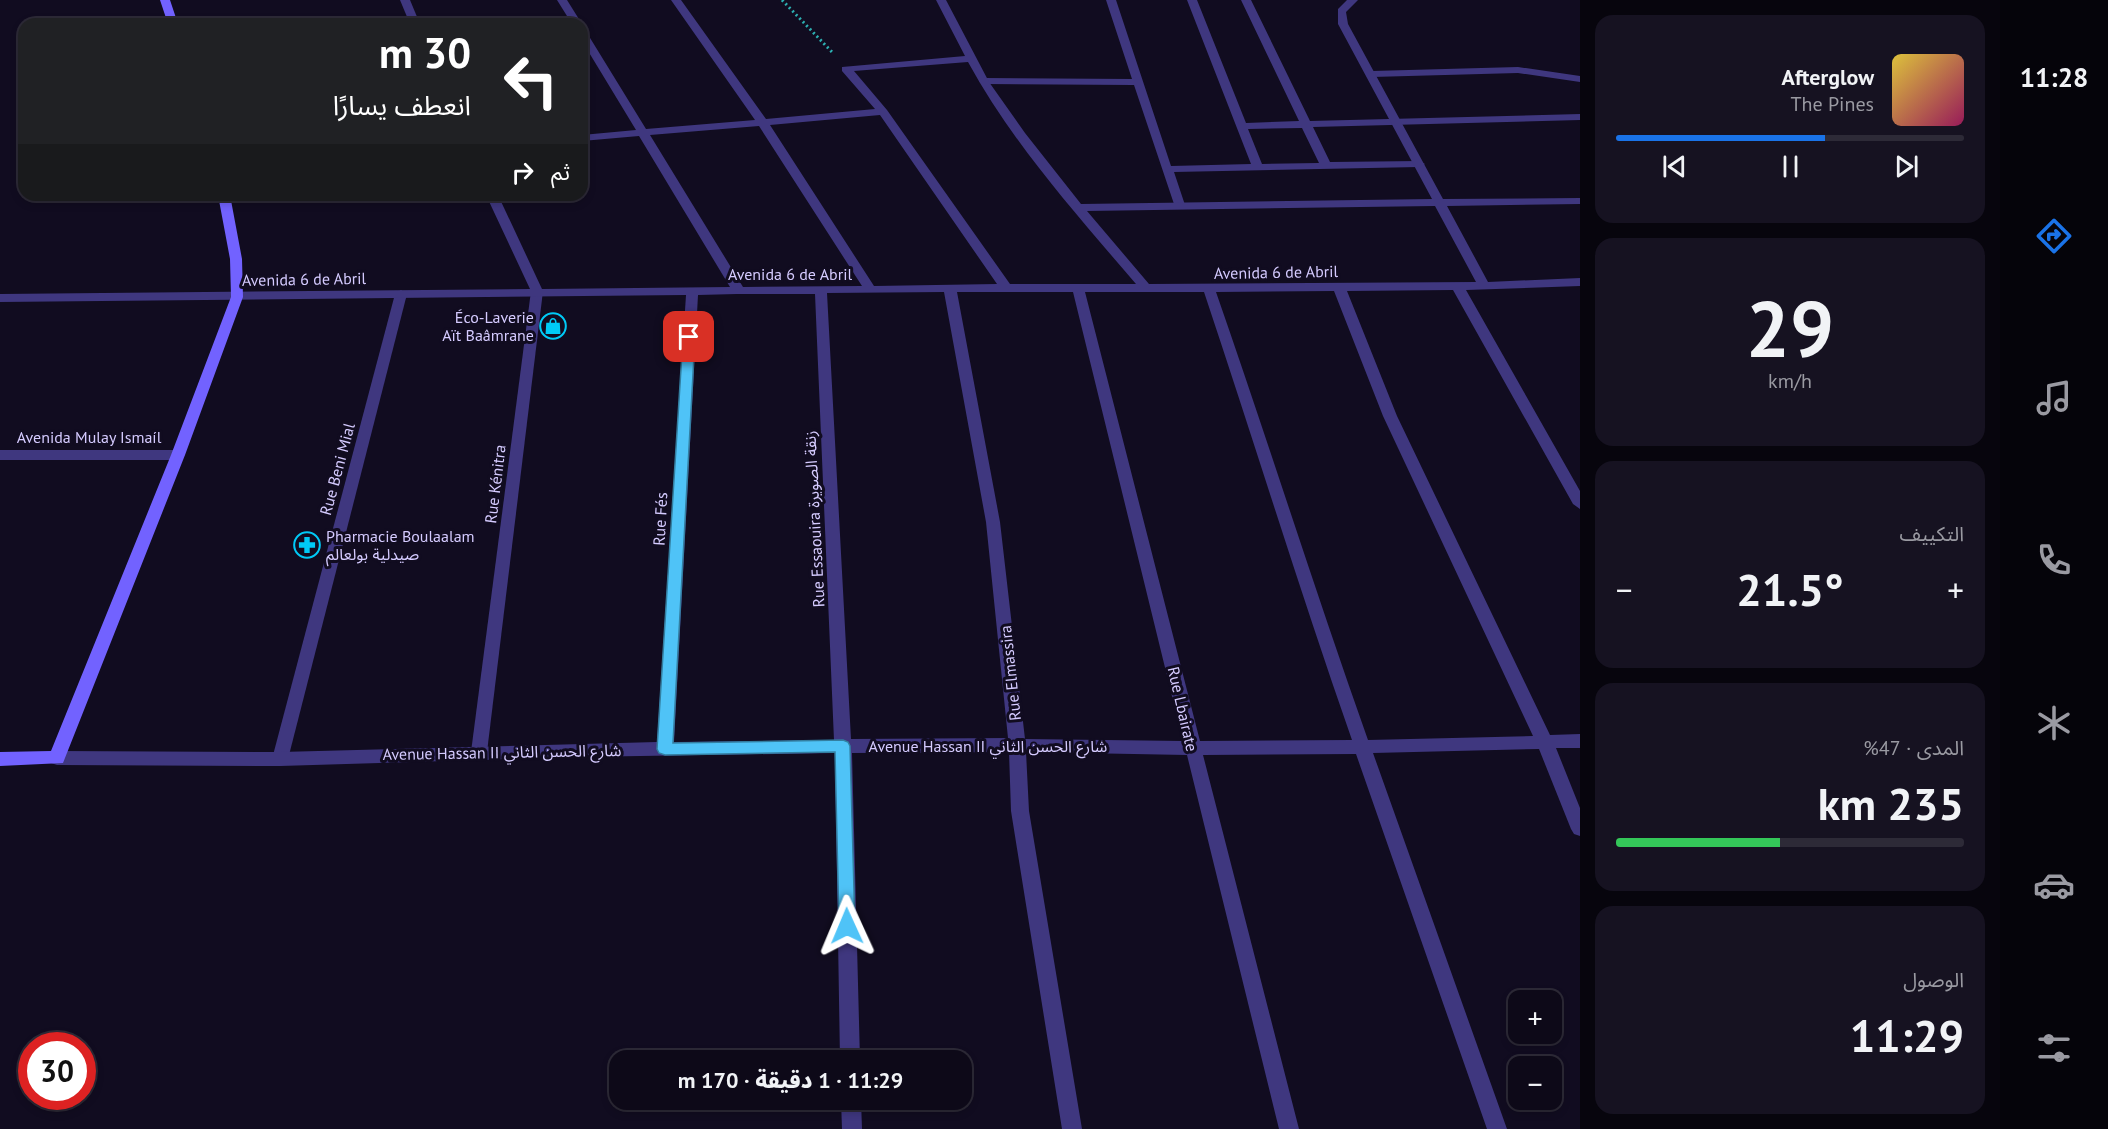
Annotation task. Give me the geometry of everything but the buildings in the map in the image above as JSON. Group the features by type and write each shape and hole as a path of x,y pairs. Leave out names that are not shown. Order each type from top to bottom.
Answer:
{"main road":[{"path":"165,0 171,18"},
{"path":"57,758 178,455 237,297 236,246 225,201"},
{"name":"Avenue Hassan II شارع الحسن الثاني","path":"0,759 57,758"}],"street":[{"path":"405,0 412,18"},
{"path":"562,0 573,18"},
{"path":"676,0 763,123 871,290"},
{"path":"941,0 984,81 1080,208 1146,288"},
{"path":"1111,0 1136,82 1179,205"},
{"path":"1192,0 1258,167"},
{"path":"1246,0 1326,165"},
{"path":"1353,0 1341,11 1341,18 1485,287"},
{"path":"588,43 739,291"},
{"path":"846,69 971,59"},
{"path":"846,69 883,112 1006,288"},
{"path":"1372,74 1518,70 1580,79"},
{"path":"984,81 1136,82"},
{"path":"588,138 883,112"},
{"path":"1242,126 1580,117"},
{"path":"1167,169 1419,164"},
{"path":"495,201 537,291"},
{"path":"1080,208 1440,201 1580,201"},
{"name":"Avenida 6 de Abril","path":"0,298 237,297 537,291 1578,286"},
{"path":"1458,287 1580,504"},
{"name":"Rue Lbairate","path":"1078,288 1289,1129"},
{"path":"1339,288 1390,416 1545,742 1580,829"},
{"name":"Rue Elmassira","path":"950,289 993,522 1017,744 1020,810 1072,1129"},
{"path":"1209,289 1362,747 1497,1129"},
{"name":"Rue Kénitra","path":"479,752 537,291"},
{"name":"Rue Fés","path":"665,749 692,291"},
{"name":"Rue Essaouira زنقة الصويرة","path":"821,291 843,746 850,1050"},
{"name":"Rue Beni Mial","path":"280,759 401,294"},
{"name":"Avenida Mulay Ismaíl","path":"0,455 178,455"},
{"name":"Avenue Hassan II شارع الحسن الثاني","path":"57,758 280,759 479,752 1017,744 1192,748 1362,747 1580,741"},
{"path":"851,1110 852,1129"}],"path":[{"path":"782,0 817,34 846,69"}],"place":[{"name":"Éco-Laverie Aït Baâmrane","path":"553,326"},
{"name":"Pharmacie Boulaalam صيدلية بولعالم","path":"307,545"}],"route":[{"path":"689,337 665,749 843,746 847,926"}]}
